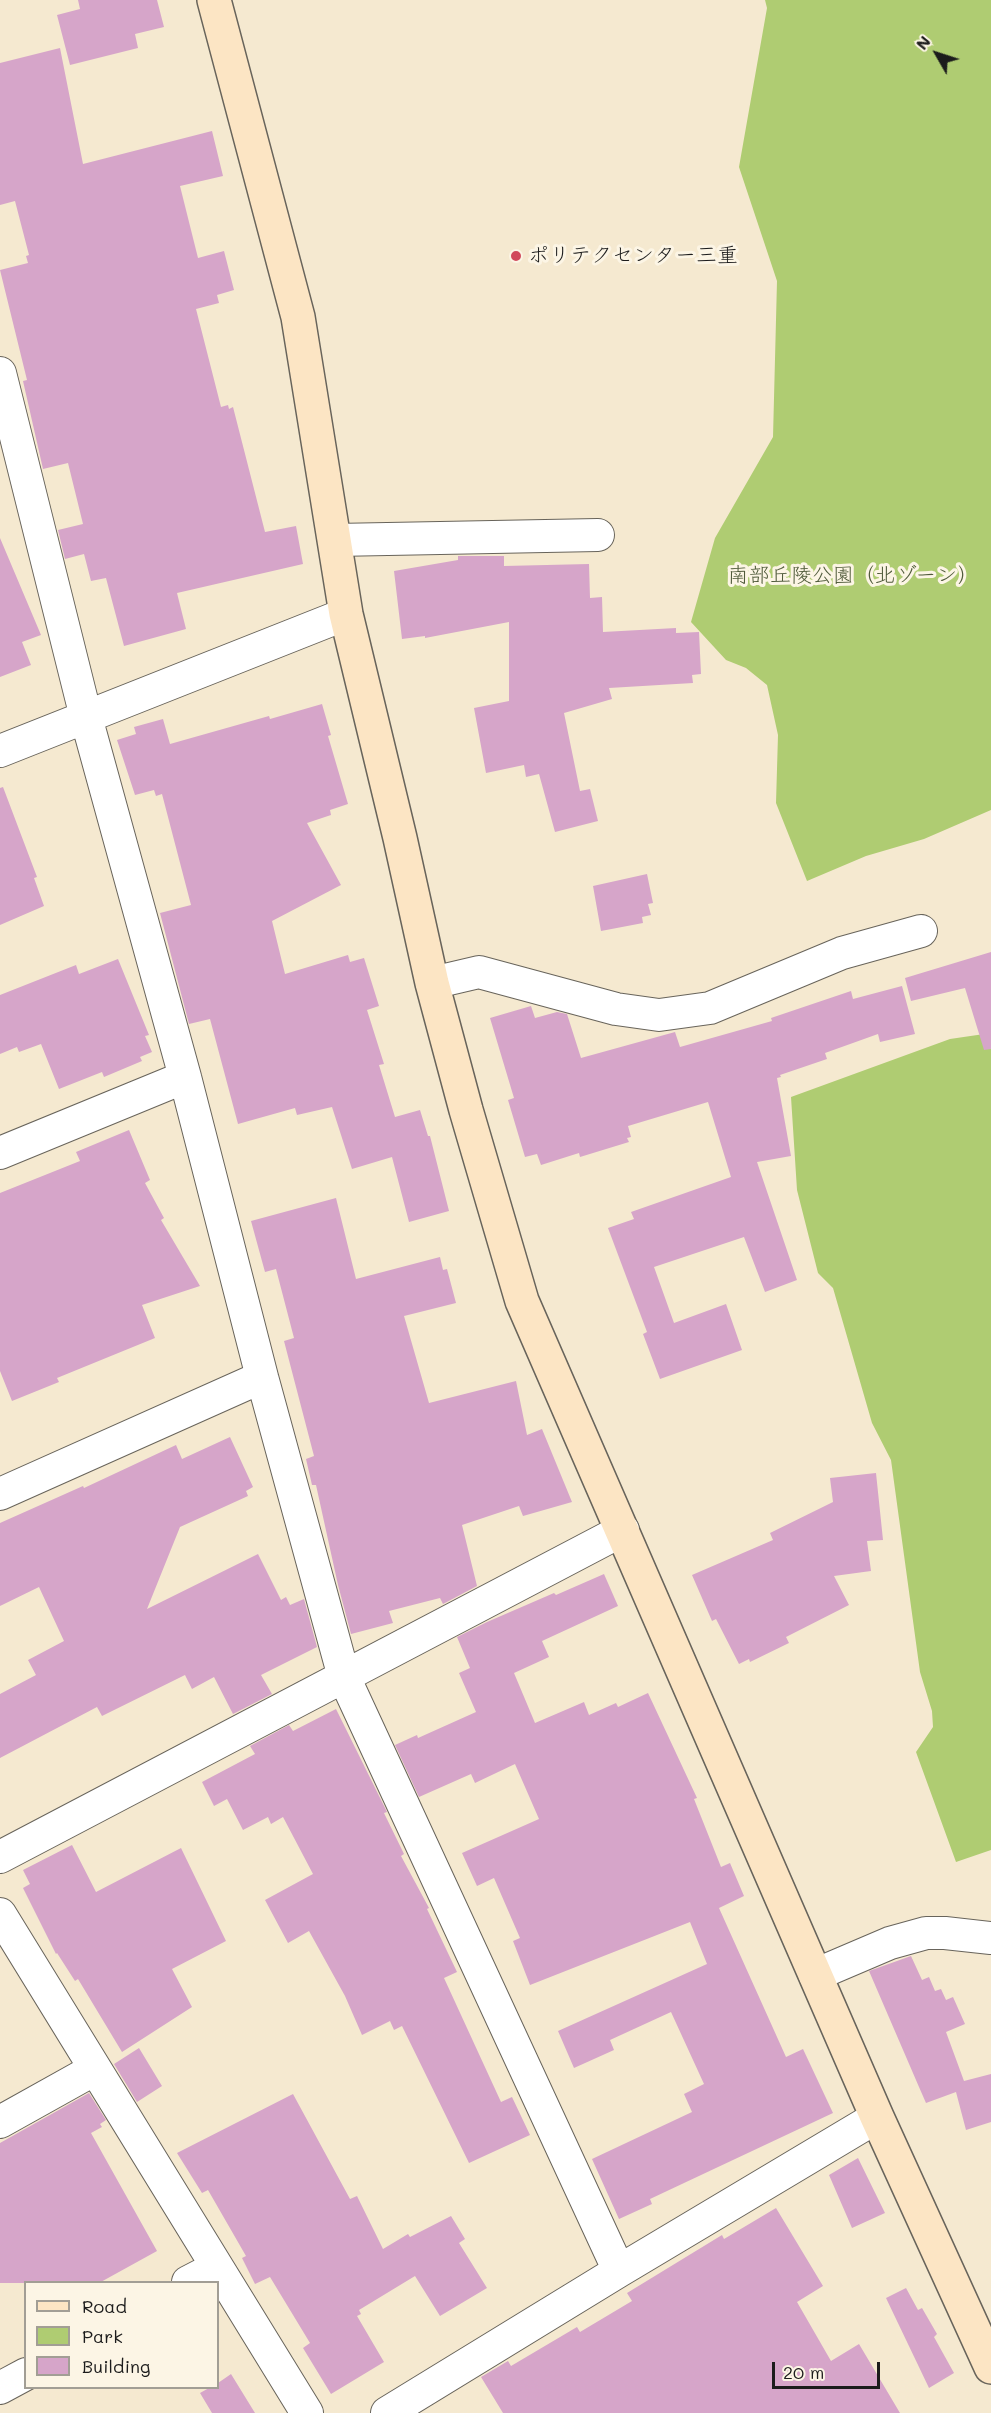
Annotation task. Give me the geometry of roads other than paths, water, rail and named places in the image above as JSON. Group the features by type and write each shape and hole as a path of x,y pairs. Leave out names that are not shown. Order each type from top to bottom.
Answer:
{"street":[{"path":"214,0 298,317 346,614 432,983 466,1110 522,1301 877,2117 991,2367"},
{"path":"0,373 6,424 185,1077 262,1377 344,1677 619,2271"},
{"path":"335,540 598,535"},
{"path":"0,751 346,614"},
{"path":"432,983 479,972 616,1009 659,1015 710,1008 842,953 921,931"},
{"path":"0,1153 185,1077"},
{"path":"0,1494 262,1377"},
{"path":"0,1857 623,1530"},
{"path":"0,1914 307,2413"},
{"path":"815,1975 890,1943 926,1933 991,1938"},
{"path":"0,2122 95,2069"},
{"path":"387,2413 877,2117"},
{"path":"192,2281 217,2267"},
{"path":"0,2388 24,2375"}],"place":[{"name":"ポリテクセンター三重","path":"516,256"}],"park label":[{"name":"南部丘陵公園（北ゾーン）","path":"853,576"}]}
